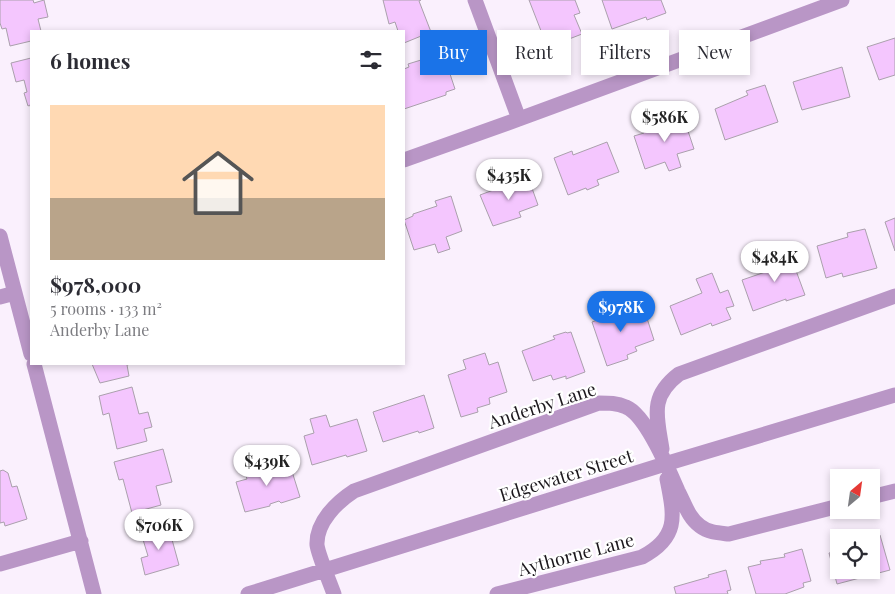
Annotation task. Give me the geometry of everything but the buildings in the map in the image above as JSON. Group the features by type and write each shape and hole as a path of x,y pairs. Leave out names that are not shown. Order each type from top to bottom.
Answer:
{"street":[{"path":"475,0 519,119"},
{"path":"405,160 842,0"},
{"path":"0,236 30,350"},
{"path":"0,297 15,293"},
{"path":"830,508 729,534 716,533 701,527 689,516 665,464 657,411 660,396 668,383 680,374 895,296"},
{"path":"34,365 94,594"},
{"name":"Edgewater Street","path":"248,594 665,464 895,395"},
{"name":"Anderby Lane","path":"326,570 317,545 320,530 328,514 340,500 354,491 599,403 613,403 627,407 640,416 665,464"},
{"name":"Aythorne Lane","path":"497,594 642,556 656,549 666,538 672,524 673,510 665,464"},
{"path":"880,495 895,491"},
{"path":"0,564 81,542"},
{"path":"326,570 334,594"}]}
